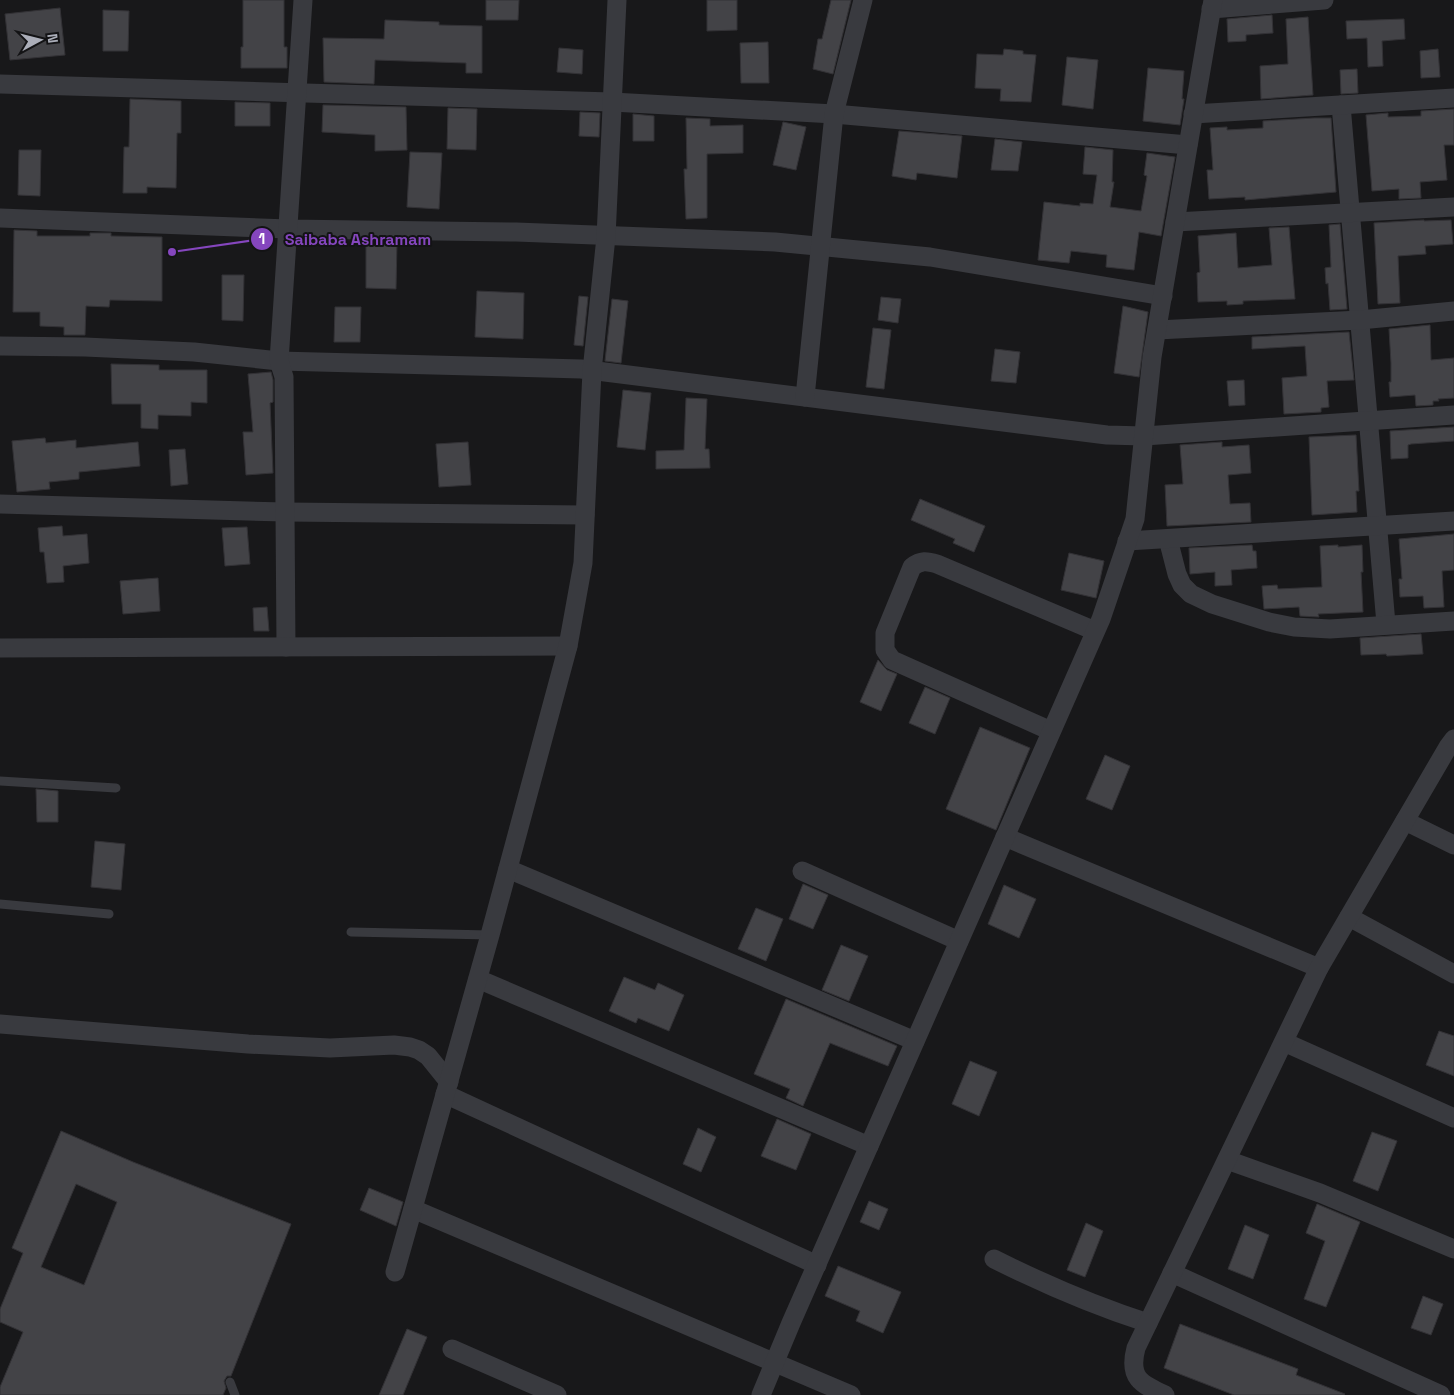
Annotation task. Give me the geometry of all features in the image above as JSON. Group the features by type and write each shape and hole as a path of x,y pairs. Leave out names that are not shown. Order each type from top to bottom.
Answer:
{"street":[{"path":"286,647 284,377 279,361 303,0"},
{"path":"395,1272 478,979 568,646 583,563 592,371 606,236 616,0"},
{"path":"806,397 834,114 863,0"},
{"path":"762,1395 1095,631 1127,541 1134,519 1157,330 1212,5 1324,0"},
{"path":"0,84 612,102 834,114 1188,145"},
{"path":"1193,114 1454,98"},
{"path":"1341,105 1386,624"},
{"path":"1175,222 1454,207"},
{"path":"0,218 288,228 516,232 775,242 930,257 1163,296"},
{"path":"1157,330 1360,320 1454,311"},
{"path":"0,346 85,347 194,352 279,361 581,369 1107,435 1144,436 1454,416"},
{"path":"0,504 285,512 585,516"},
{"path":"1127,541 1454,520"},
{"path":"1168,539 1177,574 1182,585 1191,594 1212,604 1268,622 1294,627 1330,629 1454,621"},
{"path":"1051,731 892,660 888,656 885,650 885,633 912,567 919,562 926,561 937,564 1095,631"},
{"path":"0,648 568,646"},
{"path":"1165,1395 1140,1383 1133,1368 1136,1348 1319,968 1454,739"},
{"path":"1405,821 1454,845"},
{"path":"1005,837 1319,968"},
{"path":"508,869 915,1041"},
{"path":"802,871 959,941"},
{"path":"1349,917 1454,974"},
{"path":"478,979 869,1146"},
{"path":"0,1024 248,1044 330,1048 394,1045 410,1047 428,1056 447,1088 817,1266"},
{"path":"1284,1042 1454,1118"},
{"path":"1227,1160 1320,1193 1454,1249"},
{"path":"413,1210 851,1395"},
{"path":"994,1259 1073,1295 1148,1322"},
{"path":"1172,1274 1441,1395"},
{"path":"452,1349 557,1395"}],"lane":[{"path":"0,781 116,788"},
{"path":"0,904 109,914"},
{"path":"351,932 490,935"},
{"path":"230,1382 235,1395"}],"building":[{"path":"243,0 284,0 284,47 287,47 287,68 241,68"},
{"path":"486,0 519,0 518,20 486,20"},
{"path":"707,0 737,0 737,30 707,31"},
{"path":"831,0 851,0 833,74 813,69 818,39 822,39"},
{"path":"60,8 65,55 10,60 5,14"},
{"path":"103,10 129,11 128,51 103,51"},
{"path":"1272,15 1273,33 1246,35 1246,41 1228,42 1227,19"},
{"path":"1308,17 1313,95 1261,99 1260,66 1288,64 1286,19"},
{"path":"1404,19 1405,39 1382,41 1383,66 1368,67 1367,38 1347,39 1346,21"},
{"path":"385,20 439,22 439,25 482,26 482,73 466,73 466,63 375,60 374,84 324,82 323,38 384,39"},
{"path":"768,42 769,83 741,83 740,43"},
{"path":"559,48 583,50 582,74 557,72"},
{"path":"1004,49 1023,51 1023,54 1036,55 1031,102 1000,101 1001,89 975,88 977,54 1003,55"},
{"path":"1438,49 1440,77 1421,78 1420,51"},
{"path":"1067,57 1098,60 1093,109 1062,105"},
{"path":"1148,68 1184,71 1182,99 1184,99 1180,125 1143,121"},
{"path":"1357,69 1358,93 1341,94 1340,70"},
{"path":"130,99 181,101 181,133 177,133 176,188 147,187 147,193 123,193 124,147 129,147"},
{"path":"235,102 270,103 270,126 235,126"},
{"path":"323,105 406,107 407,150 375,151 375,135 322,132"},
{"path":"448,108 477,109 476,150 447,149"},
{"path":"1454,109 1454,145 1444,145 1447,180 1420,182 1421,198 1399,199 1399,189 1372,191 1366,115 1388,113 1388,117 1421,116 1421,111"},
{"path":"580,112 600,113 599,137 579,136"},
{"path":"633,114 654,116 654,141 633,141"},
{"path":"686,118 710,119 710,126 743,125 743,153 707,154 707,218 686,219 684,169 687,169"},
{"path":"1331,118 1336,192 1245,200 1245,197 1209,199 1207,170 1213,170 1210,128 1227,127 1227,130 1263,128 1263,121"},
{"path":"783,122 806,127 796,170 773,165"},
{"path":"899,131 962,136 957,178 917,173 916,180 892,176"},
{"path":"995,139 1022,142 1018,171 991,170"},
{"path":"1085,147 1113,150 1112,182 1114,182 1110,207 1141,211 1147,176 1144,175 1147,153 1175,157 1161,236 1139,232 1134,270 1106,267 1107,255 1071,251 1069,263 1038,260 1044,202 1080,206 1080,203 1093,204 1097,175 1083,174"},
{"path":"19,150 41,150 40,196 18,195"},
{"path":"410,152 442,153 439,209 407,207"},
{"path":"1451,220 1453,244 1425,246 1426,254 1398,256 1400,303 1378,304 1374,223"},
{"path":"1340,224 1347,309 1330,310 1325,268 1331,267 1329,225"},
{"path":"1289,227 1295,299 1243,301 1243,304 1227,305 1227,301 1198,302 1197,273 1200,272 1198,236 1236,233 1238,268 1272,265 1269,228"},
{"path":"14,230 37,231 37,236 90,236 90,233 111,233 111,236 162,237 162,301 110,300 109,307 86,306 85,335 64,335 64,327 40,326 40,312 13,312"},
{"path":"366,241 397,242 396,289 366,288"},
{"path":"222,275 244,275 243,321 222,320"},
{"path":"477,291 524,293 523,339 475,337"},
{"path":"579,296 588,297 583,346 574,345"},
{"path":"881,297 901,299 898,323 878,320"},
{"path":"612,299 628,301 621,363 605,361"},
{"path":"1123,306 1148,312 1139,377 1114,373"},
{"path":"335,307 361,307 360,342 334,342"},
{"path":"1430,325 1431,360 1454,358 1454,398 1438,399 1439,401 1433,401 1433,405 1416,406 1415,395 1390,397 1389,329"},
{"path":"873,328 891,330 884,389 866,387"},
{"path":"1349,332 1354,380 1327,381 1329,407 1321,408 1321,412 1284,414 1282,378 1307,376 1305,346 1252,349 1252,337"},
{"path":"995,349 1020,352 1016,383 991,381"},
{"path":"111,364 159,365 159,370 207,370 207,403 191,402 191,416 158,415 158,429 141,428 141,404 112,404"},
{"path":"271,372 273,380 273,402 270,403 273,473 246,475 243,432 253,432 248,374"},
{"path":"1244,380 1245,405 1229,406 1227,381"},
{"path":"623,390 651,393 645,450 617,447"},
{"path":"686,398 707,399 705,449 709,449 710,468 656,469 656,451 684,450"},
{"path":"1454,427 1454,441 1411,444 1408,445 1408,458 1391,459 1390,431"},
{"path":"1356,435 1359,491 1356,491 1357,512 1312,515 1309,437"},
{"path":"45,438 46,443 76,440 76,448 138,442 140,466 79,472 79,479 49,482 50,489 17,492 12,441"},
{"path":"468,442 471,485 439,487 436,444"},
{"path":"1222,442 1222,447 1249,445 1251,473 1228,475 1230,504 1250,503 1251,522 1167,526 1165,485 1183,484 1180,445"},
{"path":"185,449 188,484 171,486 169,450"},
{"path":"920,499 985,526 974,552 953,543 955,539 911,520"},
{"path":"62,526 63,536 87,534 89,563 63,566 64,582 47,583 44,552 40,552 38,528"},
{"path":"247,527 250,564 225,566 222,528"},
{"path":"1454,534 1454,570 1442,571 1444,607 1424,608 1423,596 1400,597 1399,579 1402,579 1399,539"},
{"path":"1252,545 1253,551 1256,551 1257,568 1231,570 1232,585 1215,586 1215,572 1190,574 1189,548"},
{"path":"1338,545 1338,547 1362,545 1363,612 1318,614 1319,617 1300,616 1299,607 1264,609 1262,586 1277,585 1278,589 1322,587 1320,546"},
{"path":"1069,553 1104,561 1096,598 1061,590"},
{"path":"158,578 160,611 123,614 120,581"},
{"path":"267,607 269,631 254,631 253,608"},
{"path":"1421,634 1423,654 1361,655 1360,638"},
{"path":"878,660 887,670 897,674 881,711 860,702"},
{"path":"925,687 950,698 935,734 909,723"},
{"path":"980,727 1030,748 996,830 946,809"},
{"path":"1105,755 1130,766 1112,810 1086,799"},
{"path":"36,789 58,791 58,822 37,822"},
{"path":"95,841 125,844 121,890 91,887"},
{"path":"803,884 828,895 813,929 789,919"},
{"path":"1004,885 1036,899 1019,938 988,924"},
{"path":"756,908 783,919 766,961 738,949"},
{"path":"841,945 868,956 849,1001 822,990"},
{"path":"624,977 655,990 658,983 684,995 669,1031 638,1018 636,1023 609,1011"},
{"path":"786,999 897,1046 888,1066 830,1043 803,1106 786,1098 790,1089 754,1074"},
{"path":"1439,1031 1454,1036 1454,1076 1426,1065"},
{"path":"970,1061 997,1072 979,1116 952,1104"},
{"path":"777,1119 811,1134 796,1170 761,1156"},
{"path":"698,1128 716,1137 701,1172 683,1164"},
{"path":"61,1131 133,1162 291,1224 231,1376 227,1376 224,1381 226,1388 223,1395 0,1395 0,1387 23,1332 0,1322 0,1309 23,1253 12,1248","holes":["76,1184 117,1202 84,1285 41,1267"]},
{"path":"1372,1132 1397,1141 1378,1191 1353,1181"},
{"path":"369,1188 403,1202 396,1226 360,1210"},
{"path":"869,1201 888,1209 879,1230 860,1222"},
{"path":"1317,1204 1360,1222 1326,1307 1304,1299 1325,1241 1306,1233"},
{"path":"1086,1223 1103,1231 1085,1277 1067,1270"},
{"path":"1245,1225 1269,1235 1253,1279 1228,1269"},
{"path":"838,1266 901,1292 883,1333 856,1321 860,1311 825,1296"},
{"path":"1423,1296 1443,1304 1431,1335 1411,1328"},
{"path":"1180,1324 1298,1369 1296,1375 1345,1394 1234,1395 1164,1368"},
{"path":"407,1329 427,1337 403,1395 379,1395"}],"place":[{"name":"Saibaba Ashramam","path":"172,252"}]}
